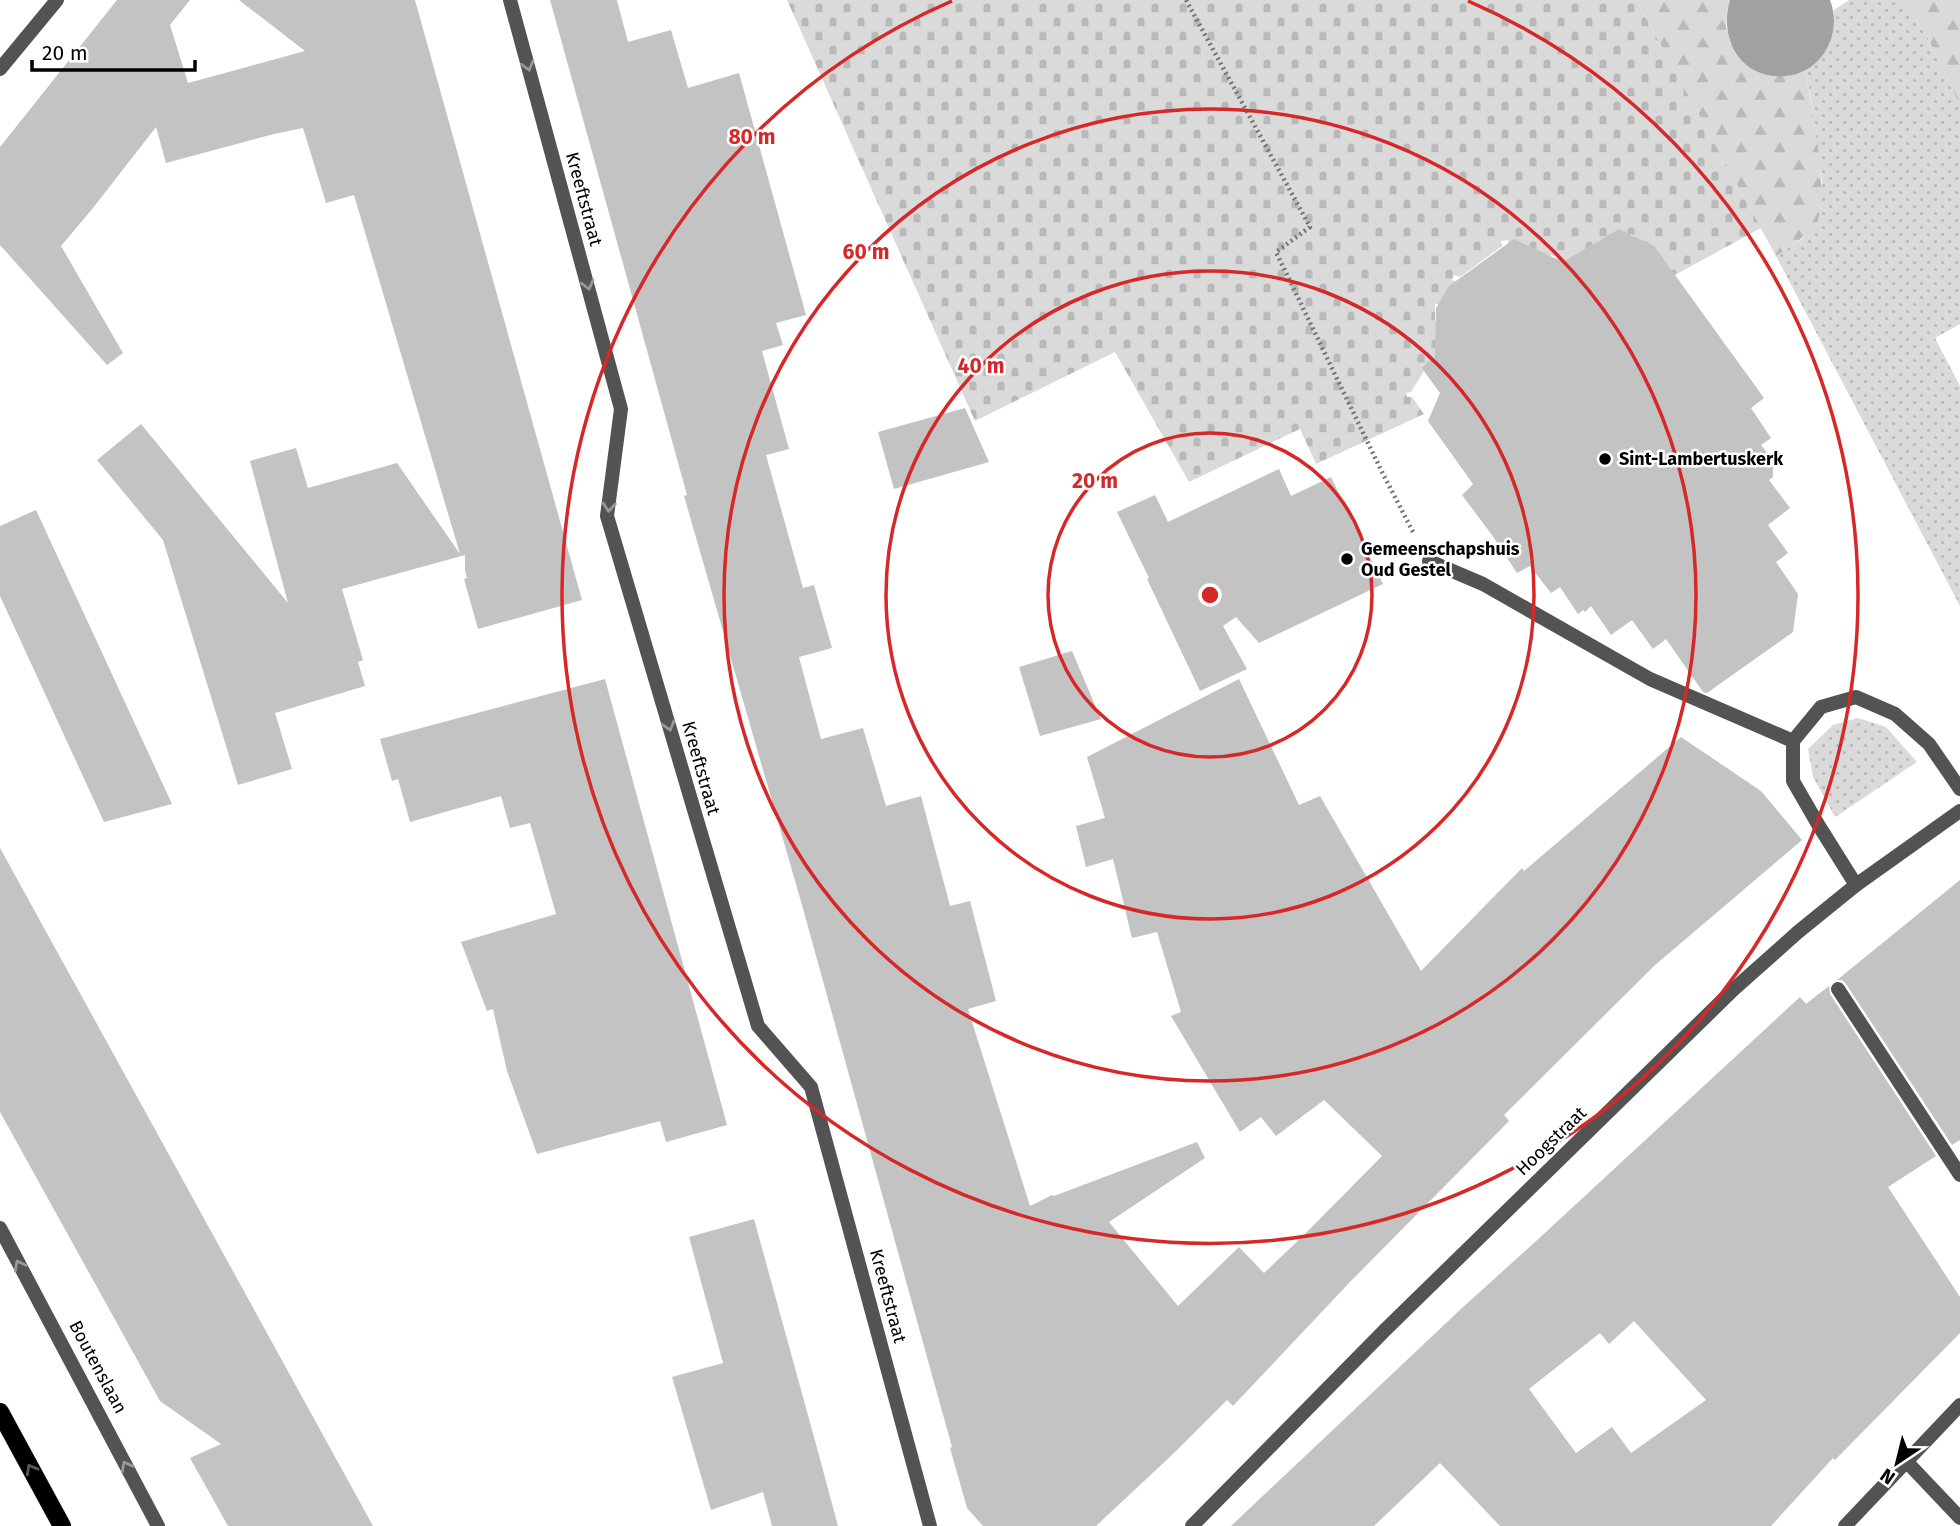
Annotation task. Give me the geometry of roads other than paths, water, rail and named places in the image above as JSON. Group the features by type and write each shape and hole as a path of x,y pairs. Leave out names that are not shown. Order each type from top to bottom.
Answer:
{"main road":[{"path":"0,1412 62,1526"}],"street":[{"path":"0,69 57,0"},
{"name":"Kreeftstraat","path":"510,0 621,409 607,516 758,1026 811,1087 930,1526"},
{"path":"1429,561 1483,584 1650,679 1793,741"},
{"path":"1856,884 1793,781 1793,741 1821,707 1856,697 1895,713 1929,744 1960,789"},
{"name":"Hoogstraat","path":"1192,1526 1385,1330 1734,989 1856,884 1960,811"},
{"path":"1838,989 1960,1175"},
{"name":"Boutenslaan","path":"0,1228 158,1526"},
{"path":"1845,1526 1960,1405"},
{"path":"1906,1461 1960,1518"}],"place":[{"name":"Sint-Lambertuskerk","path":"1605,459"},
{"name":"Gemeenschapshuis Oud Gestel","path":"1347,559"}]}
